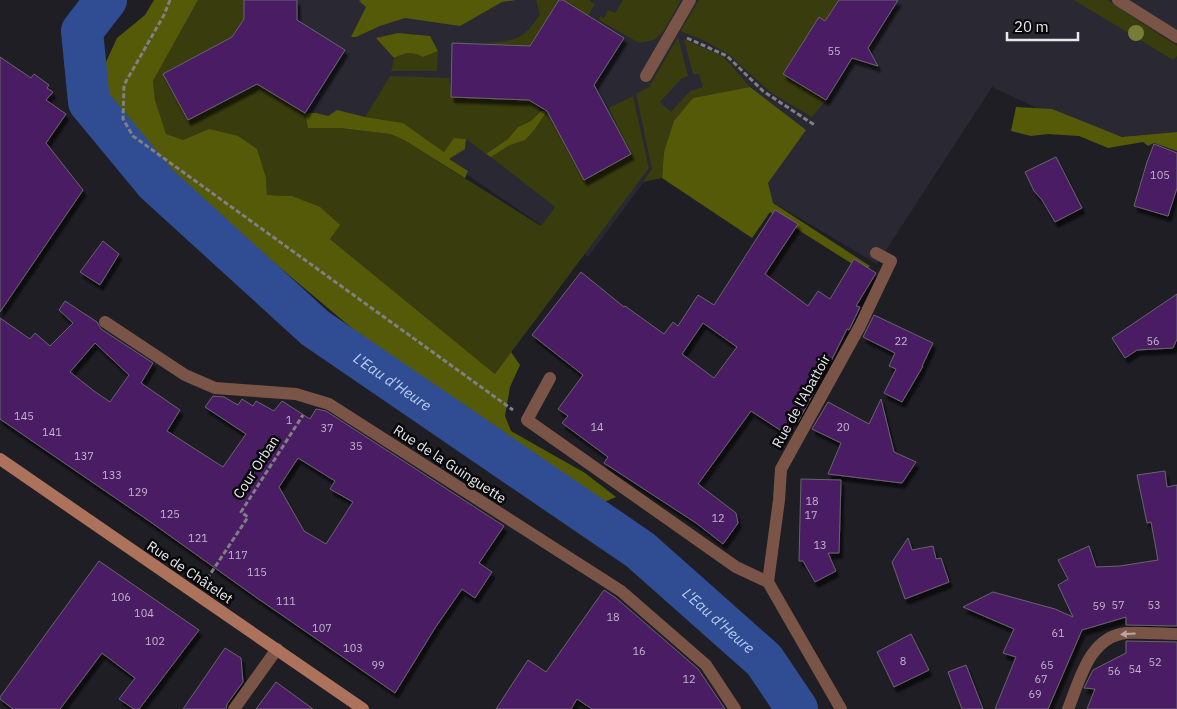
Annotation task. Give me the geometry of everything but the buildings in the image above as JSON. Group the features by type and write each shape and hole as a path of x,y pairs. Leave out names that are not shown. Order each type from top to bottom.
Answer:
{"main road":[{"name":"Rue de Châtelet","path":"0,459 364,709"}],"street":[{"path":"646,76 690,0"},
{"path":"1118,0 1177,37"},
{"name":"Rue de l'Abattoir","path":"768,582 779,500 781,469 860,326 891,261 876,253"},
{"name":"Rue de la Guinguette","path":"105,322 185,375 215,388 296,394 329,404 621,591 706,665 735,709"},
{"path":"550,378 527,420 736,567 768,582 841,709"},
{"path":"1068,709 1085,665 1095,649 1108,638 1125,633 1177,634"},
{"path":"234,709 277,649"}],"path":[{"path":"170,0 164,15 124,85 123,119 133,136 527,420"},
{"path":"671,32 701,43 727,56 763,91 816,126"},
{"name":"Cour Orban","path":"197,594 248,517 241,512 314,399"}],"shaded area":[{"path":"154,0 198,0 153,81 155,100 166,134 183,140 209,129 238,136 257,149 266,178 267,195 292,196 320,207 340,225 330,239 495,374 511,352 520,365 510,387 505,416 511,431 585,473 616,497 600,504 498,435 466,416 391,361 266,256 191,198 130,143 106,101 106,62 117,38 145,15"},
{"path":"157,0 1177,0 1177,135 1127,138 1049,114 992,87 877,264 774,203 655,167 588,257 394,125 242,196 109,98"},
{"path":"516,0 502,2 460,26 405,18 380,26 356,37 351,37 366,7 359,1"},
{"path":"398,33 430,36 438,51 423,57 408,53 394,58 376,38"},
{"path":"750,87 806,130 768,183 773,203 870,266 865,272 770,212 752,238 662,178 664,152 674,121 693,98"},
{"path":"1016,107 1052,109 1122,137 1177,132 1177,151 1154,143 1148,146 1143,142 1108,148 1079,136 1048,134 1031,136 1011,131"},
{"path":"337,110 403,123 444,152 454,138 466,139 465,149 449,159 468,171 465,178 404,140 390,134 340,128 308,128 305,113 328,116"},
{"path":"541,111 547,111 525,140 510,145 491,157 486,154 508,139 518,127 531,121"}],"green space":[{"path":"198,0 244,0 244,19 232,37 163,74 188,120 257,84 305,113 308,128 340,128 390,134 404,140 541,226 555,207 491,157 510,145 525,139 535,129 547,111 630,154 609,108 633,96 649,168 495,374 330,239 292,196 267,195 266,178 209,129 183,140 166,134 155,100 153,81"},
{"path":"536,0 559,0 530,46 483,43 510,40 527,31 540,15"},
{"path":"563,0 590,0 595,4 588,16"},
{"path":"623,0 681,0 663,32 654,40 639,43 599,20 600,16 604,18 608,10 615,13"},
{"path":"699,0 839,0 825,21 819,18 783,73 826,100 812,117 770,92 728,54 703,40 682,32 681,30"},
{"path":"1074,0 1107,0 1177,46 1177,56 1173,60"},
{"path":"678,37 688,76 681,79 660,102 671,112 690,91 703,87 699,74 693,74 684,39 724,57 750,87 693,98 664,152 662,178 643,182 652,169 636,94 649,87"},
{"path":"438,51 437,71 391,71 394,58 398,56 412,53 423,57"},
{"path":"390,76 449,78 452,97 529,100 541,111 531,121 518,127 508,139 486,154 466,139 455,138 444,152 403,123 365,117"}],"waterway":[{"name":"L'Eau d'Heure","path":"106,0 82,31 89,102 156,183 315,328 640,550 764,660 797,709"}]}
